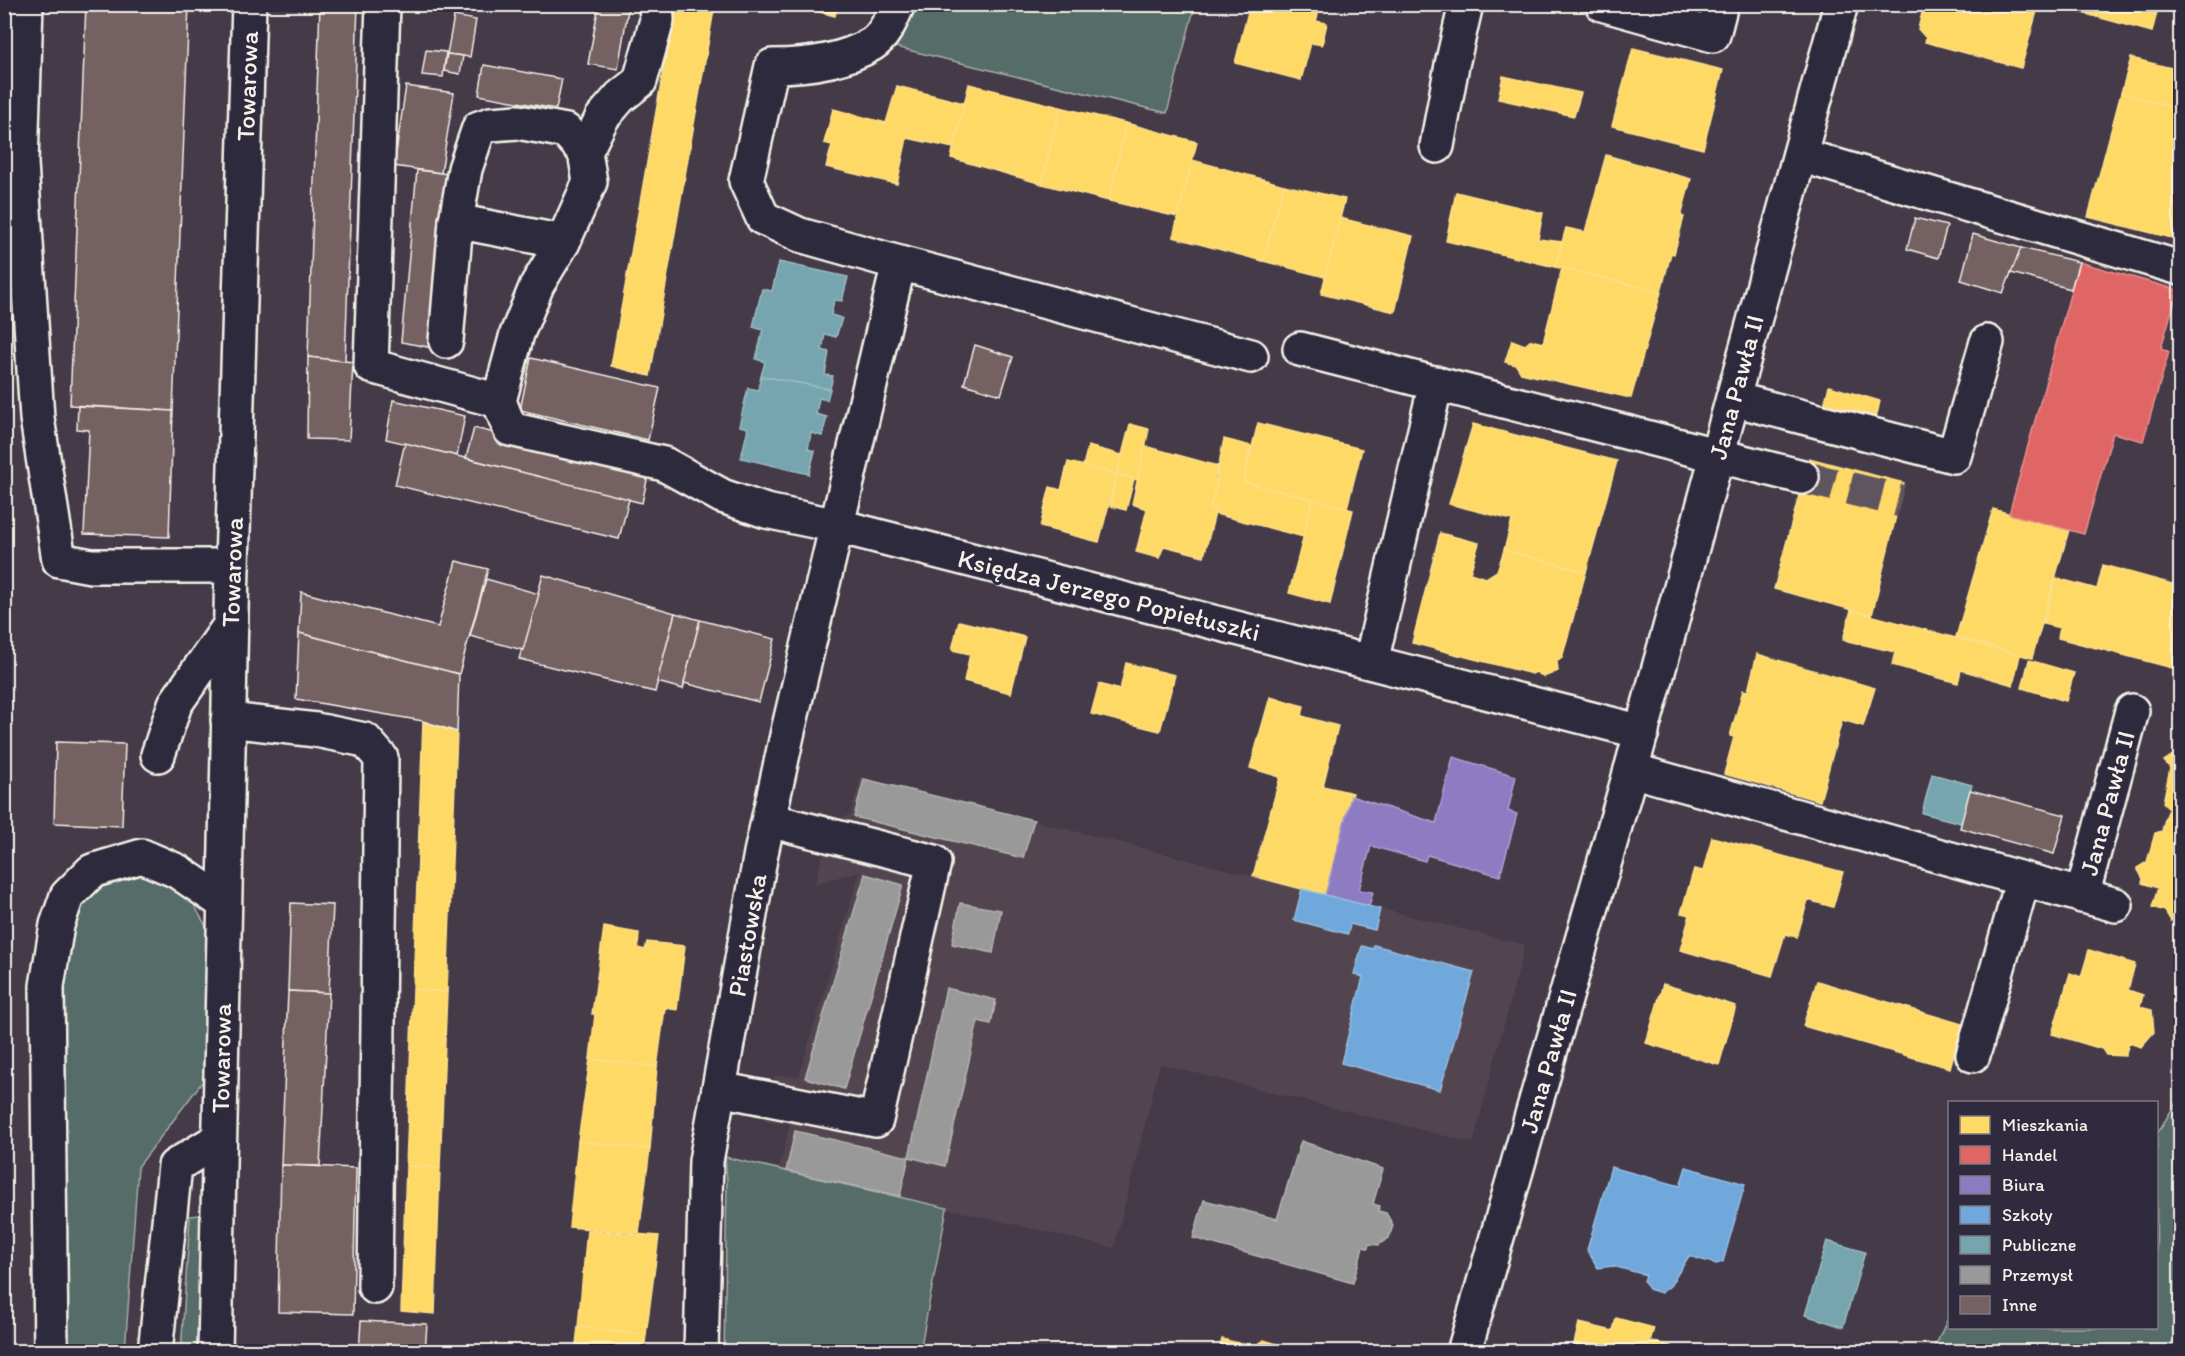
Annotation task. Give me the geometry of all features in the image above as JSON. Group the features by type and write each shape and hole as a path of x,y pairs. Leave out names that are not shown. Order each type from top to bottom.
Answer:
{"street":[{"path":"26,4 21,163 37,417 58,560 91,566 232,566"},
{"name":"Towarowa","path":"214,1352 228,720 249,4"},
{"path":"383,4 371,366 499,401 525,314 537,285 563,242 590,183 585,152 566,131 518,122 490,124 479,128 465,169 456,222 446,341"},
{"path":"585,152 602,118 620,97 640,81 657,20 656,4"},
{"path":"898,4 891,21 874,43 813,65 772,66 746,182 763,218 800,235 899,263 1251,356"},
{"path":"1437,146 1452,65 1467,4"},
{"path":"1602,4 1713,35 1721,4"},
{"name":"Jana Pawła II","path":"1464,1352 1642,732 1841,4"},
{"path":"1800,155 2181,268"},
{"path":"456,222 563,242"},
{"path":"838,526 899,263"},
{"path":"1733,399 1954,456 1987,342"},
{"path":"1300,349 1802,477"},
{"path":"1371,662 1436,383"},
{"name":"Księdza Jerzego Popiełuszki","path":"499,401 510,429 664,464 722,496 766,511 838,526 1642,732"},
{"name":"Piastowska","path":"701,1352 706,1161 769,820 788,731 838,526"},
{"path":"158,755 175,704 231,624"},
{"name":"Jana Pawła II","path":"2082,896 2132,711"},
{"path":"228,720 316,730 365,740 381,758 375,1287"},
{"name":"Jana Pawła II","path":"1631,770 2116,905"},
{"path":"719,1089 876,1120 934,862 769,820"},
{"path":"51,1352 47,986 57,925 67,896 92,871 142,855 177,871 224,903"},
{"path":"1973,1055 2023,879"},
{"name":"Towarowa","path":"155,1352 175,1166 219,1139"}],"shaded area":[{"path":"861,777 1525,945 1473,1143 1160,1064 1114,1248 779,1169 790,1123 765,1122 775,1076 799,1076 860,871 815,884 832,820 850,815"}],"green space":[{"path":"913,5 1195,5 1167,113 883,44"},
{"path":"132,869 166,882 189,896 207,928 206,1077 138,1167 125,1351 55,1352 64,946 87,898 104,882"},
{"path":"2180,1096 2180,1351 1933,1351 1948,1318 1948,1329 2158,1329 2158,1132"},
{"path":"725,1157 947,1208 920,1351 724,1352 727,1181"},
{"path":"200,1215 199,1351 181,1352 190,1216"}],"building: Mieszkania":[{"path":"675,4 715,4 650,376 611,366"},
{"path":"790,4 838,4 835,16"},
{"path":"1250,4 1321,4 1316,21 1327,23 1322,45 1311,43 1301,80 1235,63"},
{"path":"1935,4 2039,4 2021,68 1925,42 1926,38 1918,29 1922,13 1930,8 1934,9"},
{"path":"2050,4 2100,4 2097,17"},
{"path":"2100,4 2159,4 2152,32 2097,17"},
{"path":"1633,48 1723,70 1703,149 1612,126"},
{"path":"2131,58 2180,70 2180,109 2121,93"},
{"path":"1503,76 1581,93 1574,116 1498,99"},
{"path":"969,84 1060,107 1042,184 951,158"},
{"path":"897,86 964,103 954,148 907,138 897,184 826,167 832,145 824,143 833,109 886,123"},
{"path":"2121,93 2180,109 2180,240 2088,217"},
{"path":"1060,107 1126,123 1109,201 1042,184"},
{"path":"1126,123 1197,142 1178,217 1109,201"},
{"path":"1606,155 1691,179 1681,216 1684,217 1674,254 1671,253 1661,292 1555,267 1566,228 1585,232"},
{"path":"1192,160 1284,185 1263,261 1173,237"},
{"path":"1284,185 1345,199 1325,277 1263,261"},
{"path":"1456,192 1543,213 1538,239 1562,242 1555,267 1446,241"},
{"path":"1340,218 1413,236 1395,312 1321,294"},
{"path":"1562,268 1661,292 1631,398 1521,373 1516,365 1505,362 1512,340 1525,345 1531,340 1543,343"},
{"path":"1829,386 1880,401 1875,423 1823,409"},
{"path":"1258,423 1362,449 1347,508 1243,482"},
{"path":"1130,424 1149,429 1138,480 1117,474"},
{"path":"1473,424 1617,461 1586,572 1504,550 1512,520 1449,504"},
{"path":"1224,439 1251,446 1243,482 1313,499 1304,537 1215,514 1216,509 1210,508"},
{"path":"1088,446 1122,455 1117,474 1083,466"},
{"path":"1145,446 1218,466 1214,479 1218,479 1210,508 1216,509 1204,556 1164,546 1159,558 1136,552 1147,509 1132,504"},
{"path":"1809,458 1904,483 1872,615 1774,589"},
{"path":"1068,462 1117,474 1099,542 1040,527 1050,487 1061,490"},
{"path":"1117,474 1134,479 1126,510 1110,506"},
{"path":"1313,499 1353,510 1330,604 1289,593"},
{"path":"1993,509 2069,530 2032,658 1956,637"},
{"path":"1440,533 1479,543 1470,573 1486,578 1497,571 1504,550 1586,572 1562,658 1557,661 1558,671 1544,677 1536,672 1532,674 1412,643"},
{"path":"2103,565 2180,586 2180,670 2058,638 2060,628 2043,624 2056,578 2097,589"},
{"path":"1851,610 2020,655 2013,685 1961,670 1958,683 1892,665 1895,652 1843,640"},
{"path":"959,621 1025,637 1011,693 964,681 970,654 952,650"},
{"path":"1757,654 1875,688 1863,726 1842,720 1820,801 1724,774 1734,737 1730,736 1743,690 1748,691"},
{"path":"2029,660 2074,673 2066,701 2022,688"},
{"path":"1126,663 1175,675 1160,731 1091,714 1099,684 1120,690"},
{"path":"1270,697 1304,706 1302,716 1338,726 1323,786 1353,793 1325,895 1253,876 1280,777 1250,768"},
{"path":"423,721 457,732 447,992 413,990"},
{"path":"2176,753 2180,754 2180,824 2165,819 2169,809 2163,803 2170,768 2164,761"},
{"path":"2165,819 2180,824 2180,916 2171,921 2165,911 2152,907 2158,888 2142,883 2143,879 2137,868 2147,862 2155,833 2162,831"},
{"path":"1712,837 1843,872 1833,907 1808,900 1797,937 1785,934 1772,976 1680,950 1690,915 1681,913 1694,869 1703,871"},
{"path":"604,927 639,933 638,948 645,950 647,942 685,946 677,1010 665,1008 657,1067 590,1059 595,1014 592,1014"},
{"path":"2089,950 2135,964 2128,990 2143,995 2140,1007 2152,1010 2154,1032 2141,1047 2129,1043 2125,1056 2106,1055 2102,1049 2052,1034 2070,973 2081,977"},
{"path":"1817,981 1962,1024 1950,1068 1803,1026"},
{"path":"1663,984 1736,1006 1719,1065 1646,1043"},
{"path":"413,990 447,992 440,1168 406,1166"},
{"path":"590,1059 657,1067 650,1149 578,1141"},
{"path":"578,1141 650,1149 639,1233 569,1227"},
{"path":"406,1166 440,1168 435,1314 401,1311"},
{"path":"587,1230 659,1236 646,1335 578,1327"},
{"path":"1616,1318 1654,1328 1650,1341 1671,1346 1669,1352 1572,1352 1579,1323 1613,1331"},
{"path":"578,1327 646,1335 644,1352 575,1352"},
{"path":"1222,1339 1254,1347 1264,1340 1290,1348 1293,1352 1219,1352"}],"building: Handel":[{"path":"2079,262 2178,290 2161,348 2169,352 2143,441 2113,433 2084,534 2009,514"}],"building: Biura":[{"path":"1453,757 1516,776 1508,811 1517,814 1500,876 1427,855 1425,861 1371,846 1359,890 1373,892 1369,906 1325,895 1351,796 1436,823"}],"building: Szkoły":[{"path":"1302,889 1380,909 1375,930 1350,924 1348,934 1294,920"},
{"path":"1374,945 1474,972 1440,1090 1341,1063 1363,977 1354,974 1362,946 1373,949"},
{"path":"1611,1167 1680,1186 1686,1167 1745,1184 1723,1262 1716,1264 1689,1256 1670,1286 1661,1293 1649,1289 1644,1281 1646,1275 1613,1266 1598,1268 1587,1250"}],"building: Publiczne":[{"path":"779,262 848,277 842,301 834,300 831,315 842,318 836,337 825,334 822,350 829,352 825,375 833,376 830,389 761,376 765,362 756,359 763,330 753,327 762,289 772,291"},
{"path":"761,376 830,389 827,400 819,398 816,414 827,417 822,436 811,433 808,449 815,451 809,474 741,458 748,428 739,426 748,388 758,390"},
{"path":"1932,774 1972,785 1961,823 1922,813"},
{"path":"1827,1241 1865,1252 1843,1327 1805,1315"}],"building: Przemysł":[{"path":"864,779 1034,820 1023,858 854,817"},
{"path":"865,874 903,885 844,1089 805,1078"},
{"path":"960,903 1001,910 993,953 952,944"},
{"path":"946,988 996,1000 991,1024 978,1021 945,1166 909,1157"},
{"path":"795,1131 909,1157 900,1196 786,1171"},
{"path":"1301,1141 1383,1169 1373,1204 1380,1206 1378,1211 1386,1213 1393,1225 1389,1238 1378,1245 1369,1244 1368,1248 1363,1247 1353,1283 1193,1238 1204,1200 1277,1219"}],"building: Inne":[{"path":"86,4 189,4 173,411 70,405"},
{"path":"320,4 358,4 345,361 308,357"},
{"path":"599,4 629,4 618,69 588,64"},
{"path":"454,16 476,20 470,57 447,54"},
{"path":"426,50 446,52 443,77 422,75"},
{"path":"447,54 463,56 460,74 444,71"},
{"path":"484,65 562,79 556,109 479,95"},
{"path":"406,86 454,93 441,173 394,166"},
{"path":"417,170 448,174 433,348 401,342"},
{"path":"1915,218 1947,226 1938,258 1907,249"},
{"path":"1973,234 2021,248 2003,293 1961,280"},
{"path":"2021,248 2079,262 2071,289 2011,273"},
{"path":"975,345 1013,357 1001,395 964,384"},
{"path":"308,357 353,362 349,440 307,439"},
{"path":"531,358 660,388 648,440 520,410"},
{"path":"393,400 465,416 457,456 386,439"},
{"path":"78,406 173,411 169,537 84,534 89,430 77,429"},
{"path":"474,428 649,471 642,503 466,458"},
{"path":"405,443 629,499 619,539 395,485"},
{"path":"456,561 488,569 459,674 299,633 301,592 438,627"},
{"path":"543,575 675,613 655,692 519,659"},
{"path":"486,579 539,594 523,650 470,636"},
{"path":"675,613 700,620 683,689 657,682"},
{"path":"700,620 775,639 759,702 684,683"},
{"path":"299,633 459,674 457,732 423,721 296,699"},
{"path":"56,742 125,744 122,826 54,823"},
{"path":"1970,790 2065,815 2054,854 1960,828"},
{"path":"291,903 333,905 329,993 288,991"},
{"path":"288,991 329,993 320,1166 281,1165"},
{"path":"281,1165 356,1168 353,1314 278,1312"},
{"path":"361,1321 427,1324 425,1352 359,1352"}],"tunnel":[{"path":"1802,477 1901,501"}]}
